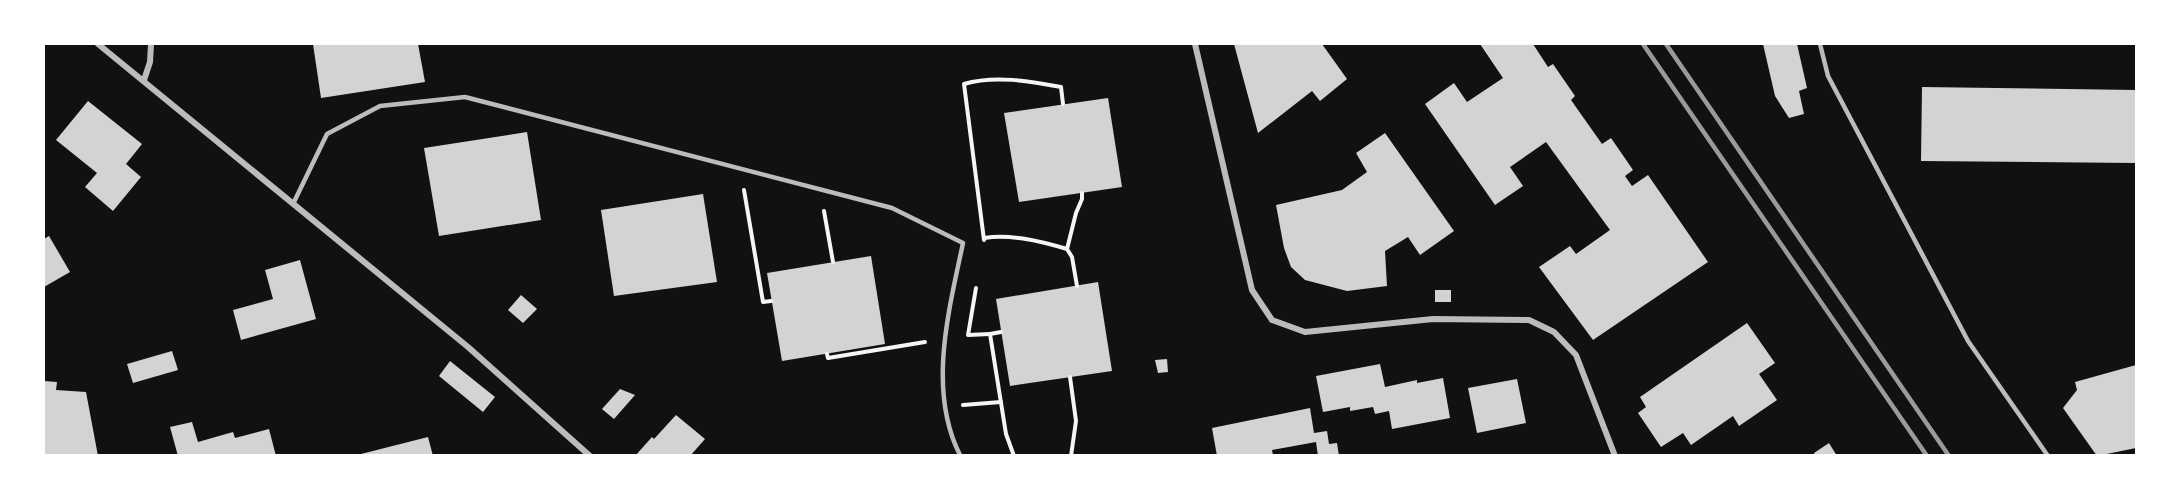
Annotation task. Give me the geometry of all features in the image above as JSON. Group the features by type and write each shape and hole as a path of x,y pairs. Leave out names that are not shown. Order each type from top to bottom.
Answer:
{"street":[{"path":"98,44 468,347 590,456"},
{"path":"144,80 150,62 151,44"},
{"path":"1195,44 1252,290 1272,320 1305,332 1433,319 1529,320 1554,332 1576,355 1615,456"}],"lane":[{"path":"1820,44 1828,75 1968,341 2048,456"},
{"path":"293,205 327,134 380,106 465,97 892,208 963,243 952,297 943,384 948,424 960,455"}],"path":[{"path":"1063,105 1060,87 1010,80 977,80 964,84 984,238 997,236 1035,240 1067,249 1072,257 1077,286"},
{"path":"740,169 763,302 771,301"},
{"path":"820,189 833,262"},
{"path":"1067,249 1082,193"},
{"path":"979,335 1001,332"},
{"path":"990,334 1006,434 1014,456"},
{"path":"827,354 828,358 968,335"},
{"path":"1070,377 1077,421 1071,456"},
{"path":"945,407 1001,402"}],"building":[{"path":"313,44 418,44 425,82 321,98"},
{"path":"1234,44 1322,44 1347,79 1320,101 1312,91 1258,133"},
{"path":"1480,44 1533,44 1548,67 1553,64 1575,96 1571,100 1602,144 1611,138 1633,170 1625,176 1632,186 1648,175 1708,262 1593,340 1539,267 1570,246 1576,254 1610,230 1546,142 1510,167 1523,186 1495,205 1425,104 1454,83 1467,102 1503,78"},
{"path":"1763,44 1797,44 1807,88 1799,91 1804,114 1789,118 1775,96"},
{"path":"1922,87 2136,90 2136,163 1921,161"},
{"path":"1108,98 1122,187 1019,202 1004,113"},
{"path":"88,101 142,144 126,164 141,177 113,211 85,187 97,173 56,140"},
{"path":"527,132 541,220 439,236 424,148"},
{"path":"1385,133 1454,231 1420,255 1408,237 1385,251 1387,286 1347,291 1305,280 1291,267 1284,248 1276,205 1342,190 1367,172 1356,153"},
{"path":"703,194 717,282 614,296 601,210"},
{"path":"49,236 70,272 44,287 44,239"},
{"path":"871,256 885,344 782,361 767,273"},
{"path":"300,260 316,319 241,340 233,310 273,299 265,270"},
{"path":"1098,282 1112,371 1010,386 996,299"},
{"path":"1435,290 1451,290 1451,302 1435,302"},
{"path":"521,295 537,309 523,323 508,310"},
{"path":"1747,323 1775,363 1759,374 1777,400 1739,426 1733,416 1691,445 1683,433 1661,447 1638,413 1646,407 1640,397"},
{"path":"172,351 178,370 133,383 127,364"},
{"path":"1167,359 1168,372 1158,373 1155,360"},
{"path":"450,361 495,397 483,412 439,376"},
{"path":"1380,364 1385,387 1417,380 1417,383 1443,378 1450,418 1392,429 1389,411 1375,414 1373,407 1350,411 1350,407 1323,412 1316,376"},
{"path":"2136,365 2136,448 2097,456 2063,408 2077,390 2075,382"},
{"path":"1517,379 1526,423 1477,433 1468,388"},
{"path":"44,381 57,382 56,390 86,392 98,456 44,456"},
{"path":"620,389 635,395 614,419 602,409"},
{"path":"1310,408 1314,433 1327,431 1329,444 1337,443 1339,456 1318,456 1316,442 1272,450 1273,455 1270,456 1217,456 1212,428"},
{"path":"676,415 705,439 690,456 635,456 652,437 654,439"},
{"path":"192,422 198,442 233,432 235,438 269,429 276,456 178,456 170,427"},
{"path":"428,437 433,456 357,456 357,455"},
{"path":"1829,443 1837,456 1815,456 1814,453"}],"railway":[{"path":"1643,44 1927,456"},
{"path":"1666,44 1949,456"}]}
